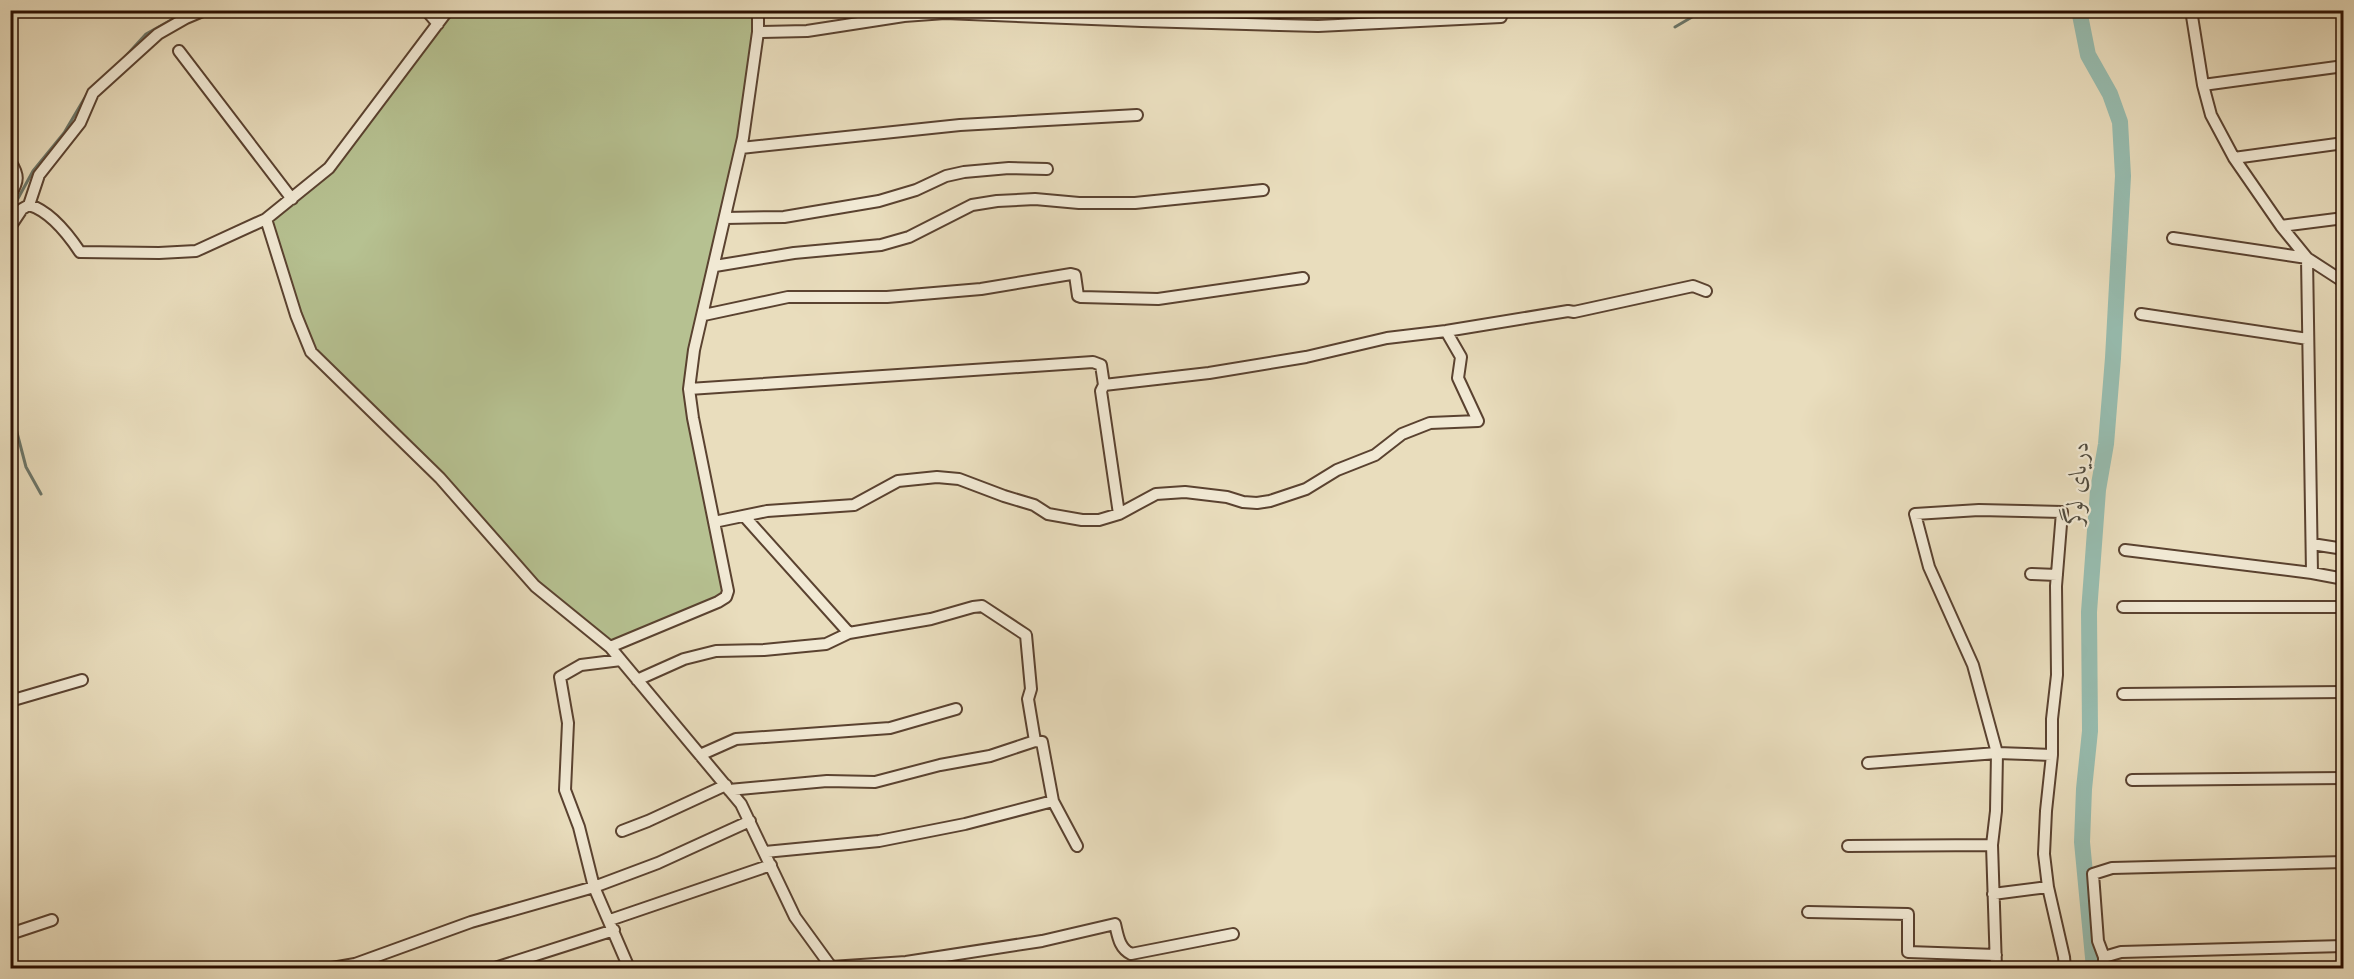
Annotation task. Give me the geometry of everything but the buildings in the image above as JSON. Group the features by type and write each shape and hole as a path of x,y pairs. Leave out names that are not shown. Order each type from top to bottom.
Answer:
{"street":[{"path":"10,227 22,209 28,205 39,175 80,123 93,93 159,34 205,10"},
{"path":"426,10 438,24"},
{"path":"28,205 37,207 67,232 80,252 196,251 266,219 329,168 448,10"},
{"path":"610,647 726,597 728,591 689,389 694,350 704,315 741,148 758,32 758,10"},
{"path":"2192,11 2203,85 2211,115 2234,158 2307,258 2343,282"},
{"path":"758,32 807,31 904,16 945,13 1318,26 1501,17"},
{"path":"179,51 292,199"},
{"path":"2203,85 2343,66"},
{"path":"741,148 960,125 1137,115"},
{"path":"2234,158 2343,143"},
{"path":"10,161 18,172 18,182 10,195"},
{"path":"725,218 784,217 879,201 916,190 946,176 964,172 1009,168 1047,169"},
{"path":"715,266 794,253 881,245 909,237 972,205 997,201 1035,199 1079,203 1135,203 1263,190"},
{"path":"2282,226 2343,218"},
{"path":"266,219 296,315 311,352 440,478 535,586 610,647 621,660 741,804 804,932 831,968 906,962 1042,941 1115,924 1124,951 1131,954 1233,934"},
{"path":"2173,238 2307,258"},
{"path":"2307,258 2312,573"},
{"path":"704,315 789,297 887,297 981,289 1071,274 1075,275 1078,296 1081,297 1158,299 1303,278"},
{"path":"1104,385 1220,371 1306,357 1387,338 1568,311 1574,312 1694,285 1706,291"},
{"path":"2141,314 2308,339"},
{"path":"714,522 767,511 855,505 898,481 937,477 959,479 1004,496 1034,504 1048,514 1082,520 1099,520 1119,514 1156,494 1175,493 1227,497 1242,502 1270,501 1306,489 1337,470 1375,455 1402,434 1430,423 1478,421 1458,378 1461,357 1446,331"},
{"path":"689,389 1093,362 1101,365 1104,385 1101,391 1119,514"},
{"path":"1996,969 1992,846 1996,811 1997,753 1973,665 1929,567 1915,514 1979,510 2062,512 2057,575 2057,675 2044,840 2048,887 2065,969"},
{"path":"745,517 849,633"},
{"path":"2312,544 2343,549"},
{"path":"2125,550 2312,573 2343,579"},
{"path":"2031,574 2057,575"},
{"path":"637,680 684,659 716,651 764,650 826,644 849,633 931,619 972,607 987,608 1026,635 1031,689 1028,699 1035,741"},
{"path":"2123,608 2343,607"},
{"path":"621,660 582,665 560,677 568,723 565,790 579,827 594,886 629,969"},
{"path":"10,701 82,680"},
{"path":"2123,694 2343,692"},
{"path":"700,755 736,739 890,728 956,709"},
{"path":"621,831 727,787 874,782 940,765 990,756 1035,741 1042,742 1053,801 1077,846"},
{"path":"1868,764 1997,753 2052,755"},
{"path":"2133,780 2343,778"},
{"path":"765,852 879,841 965,824 1053,801"},
{"path":"332,969 355,964 493,915 594,886 658,863 750,820"},
{"path":"1848,846 1992,846"},
{"path":"2343,862 2112,868 2093,874 2098,941 2104,963 2121,952 2343,946"},
{"path":"495,969 771,865"},
{"path":"1993,894 2048,887"},
{"path":"1808,912 1908,914 1908,952 1996,955"},
{"path":"10,934 52,920"}],"green space":[{"path":"448,11 758,11 758,32 689,389 726,597 610,647 552,601 440,478 311,352 266,219 329,168"}],"waterway":[{"path":"124,58 146,34 189,10"},
{"path":"1675,27 1704,10"},
{"name":"دریای لوگر","path":"2079,10 2088,55 2110,94 2120,122 2123,176 2113,358 2106,444 2098,490 2089,612 2090,731 2084,789 2082,842 2094,968"},
{"path":"10,213 33,171 64,133 90,89"},
{"path":"10,406 26,467 41,494"}]}
